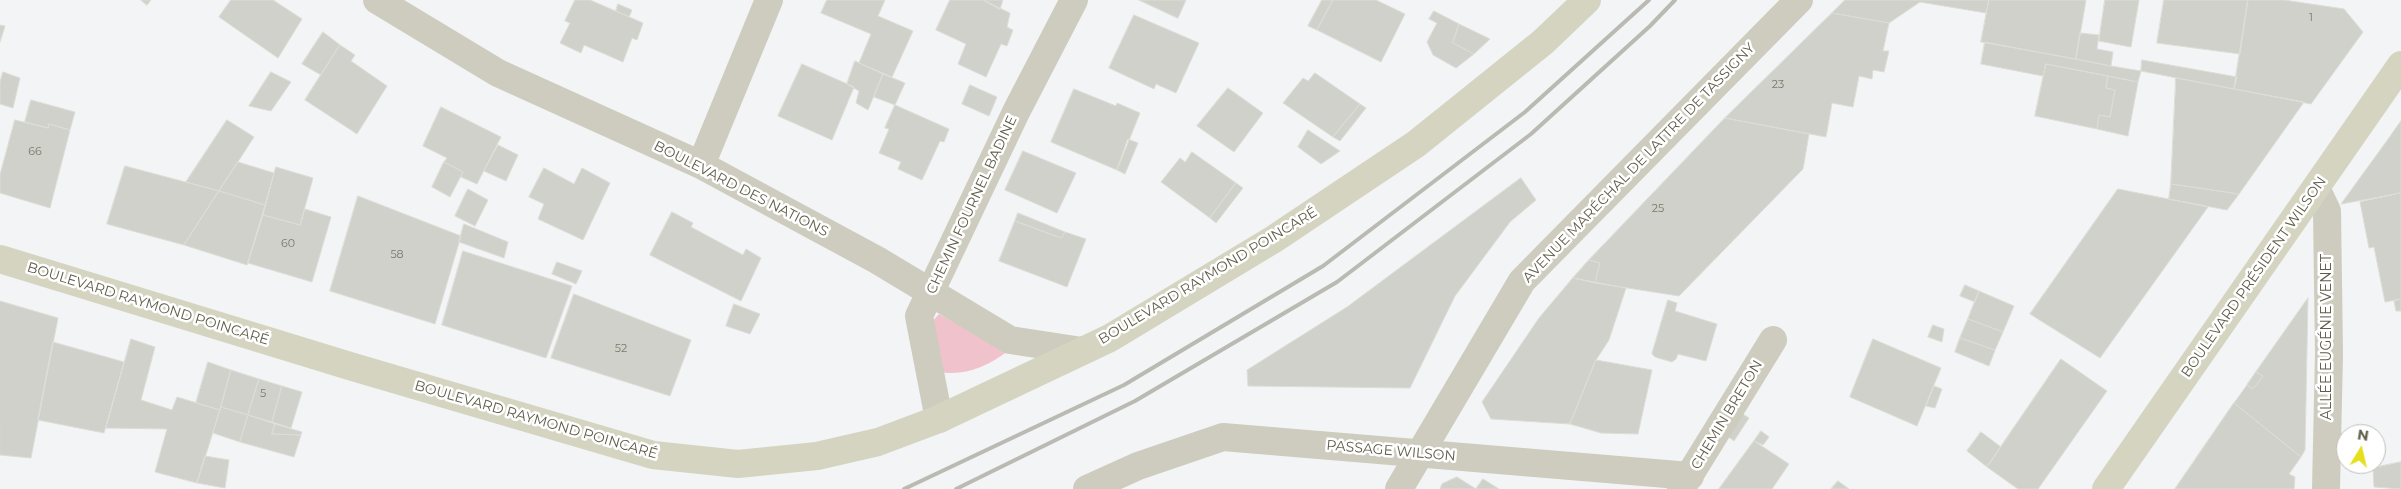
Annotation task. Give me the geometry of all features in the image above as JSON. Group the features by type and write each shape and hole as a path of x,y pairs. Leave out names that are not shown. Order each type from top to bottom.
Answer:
{"main road":[{"name":"BOULEVARD RAYMOND POINCARÉ","path":"0,259 354,367 653,455 738,464 817,456 878,442 939,419 1110,338 1274,239 1416,144 1543,42 1587,0"},
{"name":"BOULEVARD PRÉSIDENT WILSON","path":"2106,489 2401,65"}],"street":[{"name":"BOULEVARD DES NATIONS","path":"377,0 498,73 701,165 876,260 1010,340 1082,351"},
{"path":"701,165 769,0"},
{"name":"CHEMIN FOURNEL BADINE","path":"939,419 919,316 1016,112 1074,0"},
{"name":"AVENUE MARÉCHAL DE LATTRE DE TASSIGNY","path":"1399,489 1522,281 1799,0"},
{"name":"ALLÉE EUGÉNIE VENET","path":"2316,188 2327,211 2329,354 2326,489"},
{"name":"CHEMIN BRETON","path":"1687,485 1773,340"},
{"name":"PASSAGE WILSON","path":"1088,489 1138,466 1223,437 1418,454 1687,485"}],"shaded area":[{"path":"939,314 1008,351 992,362 975,369 958,373 939,372 929,325"}],"building":[{"path":"141,0 151,0 147,5"},
{"path":"231,0 273,0 302,19 278,58 219,17"},
{"path":"575,0 590,0 643,23 637,40 632,38 623,62 584,45 581,53 560,43 570,23 565,21"},
{"path":"827,0 885,0 878,16 913,31 892,77 859,63 871,34 821,13"},
{"path":"950,0 983,0 1010,13 1007,27 1013,30 1007,46 1001,44 986,77 958,64 966,44 936,30"},
{"path":"983,0 1003,0 1000,9"},
{"path":"1139,0 1186,0 1178,18"},
{"path":"1322,0 1333,0 1317,30 1308,26"},
{"path":"1333,0 1376,0 1405,14 1381,62 1317,30"},
{"path":"1845,0 1989,0 1986,13 1920,2 1889,23 1832,13"},
{"path":"1989,0 2086,0 2076,59 1981,42"},
{"path":"2105,0 2139,0 2131,47 2099,41"},
{"path":"2164,0 2248,0 2240,54 2157,43"},
{"path":"2248,0 2284,0 2344,9 2363,32 2311,104 2234,89"},
{"path":"618,4 632,10 629,17 616,11"},
{"path":"1434,11 1459,24 1453,43 1474,54 1456,68 1433,55 1427,42 1437,23 1429,19"},
{"path":"1832,13 1889,23 1883,51 1889,51 1884,72 1873,70 1872,79 1859,76 1853,107 1832,103 1826,137 1725,118"},
{"path":"1134,15 1199,43 1176,93 1156,84 1154,89 1109,68"},
{"path":"1459,24 1490,39 1474,54 1453,43"},
{"path":"0,25 5,26 0,42"},
{"path":"323,32 340,45 321,75 302,64"},
{"path":"2080,33 2099,35 2097,49 2113,52 2111,66 2076,59"},
{"path":"1985,42 2141,71 2138,82 2046,64 2043,76 1981,64"},
{"path":"340,45 355,55 351,61 387,86 357,134 305,100"},
{"path":"2142,60 2237,77 2234,89 2141,71"},
{"path":"855,61 883,74 868,110 856,103 859,91 847,84"},
{"path":"802,64 854,87 832,140 778,116"},
{"path":"2046,64 2108,76 2106,88 2115,90 2110,117 2099,115 2097,129 2035,116"},
{"path":"3,72 20,78 13,108 0,104 0,82"},
{"path":"271,72 291,82 271,111 249,106"},
{"path":"1315,73 1360,104 1333,137 1283,103 1303,78 1308,81"},
{"path":"883,74 905,83 895,105 874,97"},
{"path":"2108,76 2138,82 2128,136 2097,129 2099,115 2110,117 2115,90 2106,88"},
{"path":"2176,78 2304,102 2239,194 2171,184"},
{"path":"970,85 997,97 989,116 962,104"},
{"path":"1228,88 1263,113 1234,152 1197,126"},
{"path":"1074,89 1116,106 1117,103 1140,113 1117,170 1051,142"},
{"path":"31,100 75,112 70,130 49,124 48,128 25,122"},
{"path":"1360,104 1366,108 1340,141 1333,137"},
{"path":"895,105 949,129 944,142 940,141 922,180 898,169 901,162 879,153 889,129 885,128"},
{"path":"441,107 501,137 477,184 461,177 463,172 444,162 447,158 423,146"},
{"path":"1725,118 1809,134 1803,169 1679,296 1595,283 1600,263 1589,260"},
{"path":"15,120 48,128 49,124 70,130 50,208 0,193 0,175"},
{"path":"227,120 254,137 219,191 186,182"},
{"path":"2401,121 2401,193 2341,204 2386,142"},
{"path":"1308,130 1340,151 1321,164 1298,147"},
{"path":"1128,139 1138,143 1125,174 1117,170"},
{"path":"498,145 518,155 506,181 484,171"},
{"path":"1023,151 1076,173 1057,213 1005,190"},
{"path":"1192,152 1236,183 1210,218 1161,182 1180,158 1185,162"},
{"path":"238,162 274,173 265,205 219,191"},
{"path":"444,162 463,172 450,197 432,187"},
{"path":"125,166 219,191 184,245 107,224"},
{"path":"276,167 313,178 300,225 263,215"},
{"path":"544,168 574,184 582,168 610,183 583,240 538,219 544,204 529,197"},
{"path":"1521,178 1536,200 1510,222 1455,296 1410,388 1248,386 1247,370 1347,307"},
{"path":"1236,183 1243,188 1216,223 1210,218"},
{"path":"2171,184 2239,194 2227,210 2169,199"},
{"path":"468,189 488,200 475,226 455,216"},
{"path":"2118,189 2208,207 2100,358 2030,314"},
{"path":"219,191 265,205 247,265 184,245"},
{"path":"2401,193 2401,299 2385,302 2374,247 2369,248 2360,202"},
{"path":"358,196 461,236 435,324 330,291"},
{"path":"305,209 331,217 312,282 248,263 263,215 300,225"},
{"path":"672,212 693,223 691,227 743,255 746,249 761,258 741,301 650,255"},
{"path":"1018,213 1065,232 1061,238 1015,221"},
{"path":"1015,221 1061,238 1065,232 1086,239 1067,287 999,261"},
{"path":"464,224 508,242 504,258 459,242"},
{"path":"463,251 572,286 546,358 442,325"},
{"path":"1589,260 1600,263 1595,283 1573,278"},
{"path":"557,262 582,271 576,284 552,274"},
{"path":"1573,278 1626,288 1609,340 1596,360 1570,424 1491,419 1482,402 1539,318"},
{"path":"1965,285 1979,291 1975,302 1960,296"},
{"path":"1979,291 2014,306 2003,332 1968,319"},
{"path":"574,294 691,340 670,396 551,358"},
{"path":"2308,298 2305,450 2301,457 2234,403 2247,385 2253,389 2263,376 2256,372"},
{"path":"2401,299 2401,311 2396,311 2394,301"},
{"path":"1668,300 1677,303 1675,311 1717,324 1706,361 1678,354 1672,362 1655,357 1652,354"},
{"path":"0,301 58,318 31,458 0,455"},
{"path":"734,304 760,314 750,334 726,326"},
{"path":"1968,319 2003,332 1995,350 1960,338"},
{"path":"1933,325 1944,329 1942,342 1928,337"},
{"path":"1960,338 1995,350 1989,366 1955,352"},
{"path":"131,339 155,347 141,400 172,410 177,397 220,410 197,483 155,472 167,429 106,428"},
{"path":"1873,339 1941,368 1917,426 1850,397"},
{"path":"53,342 124,362 104,433 38,420"},
{"path":"2061,359 2107,391 2038,489 2018,489 1987,467"},
{"path":"1596,360 1652,370 1638,434 1601,433 1570,424"},
{"path":"208,362 231,370 220,410 196,403"},
{"path":"231,370 259,379 248,415 221,407"},
{"path":"2256,372 2263,376 2253,389 2247,385"},
{"path":"259,379 282,386 272,422 248,415"},
{"path":"282,386 302,392 291,428 272,422"},
{"path":"1934,386 1942,389 1935,408 1926,406"},
{"path":"2234,403 2301,457 2289,474 2295,477 2294,489 2175,489"},
{"path":"221,407 248,415 240,442 213,433"},
{"path":"1738,411 1749,418 1734,441 1723,433"},
{"path":"248,415 275,424 272,434 301,435 294,457 240,442"},
{"path":"275,424 302,432 301,435 272,434"},
{"path":"1761,431 1769,437 1763,445 1754,441"},
{"path":"1981,432 2001,447 1987,467 1967,451"},
{"path":"1754,441 1789,464 1772,489 1719,489"},
{"path":"205,456 229,460 225,488 197,483"},
{"path":"2401,462 2401,489 2374,487 2373,474 2386,474 2386,465"},
{"path":"1457,477 1476,489 1440,489 1442,484"},
{"path":"1483,479 1499,489 1476,489"},
{"path":"1838,481 1849,489 1831,489"}],"railway":[{"path":"904,489 1124,385 1323,266 1525,112 1649,0"},
{"path":"956,489 1135,401 1337,282 1531,134 1650,26 1675,0"}]}
